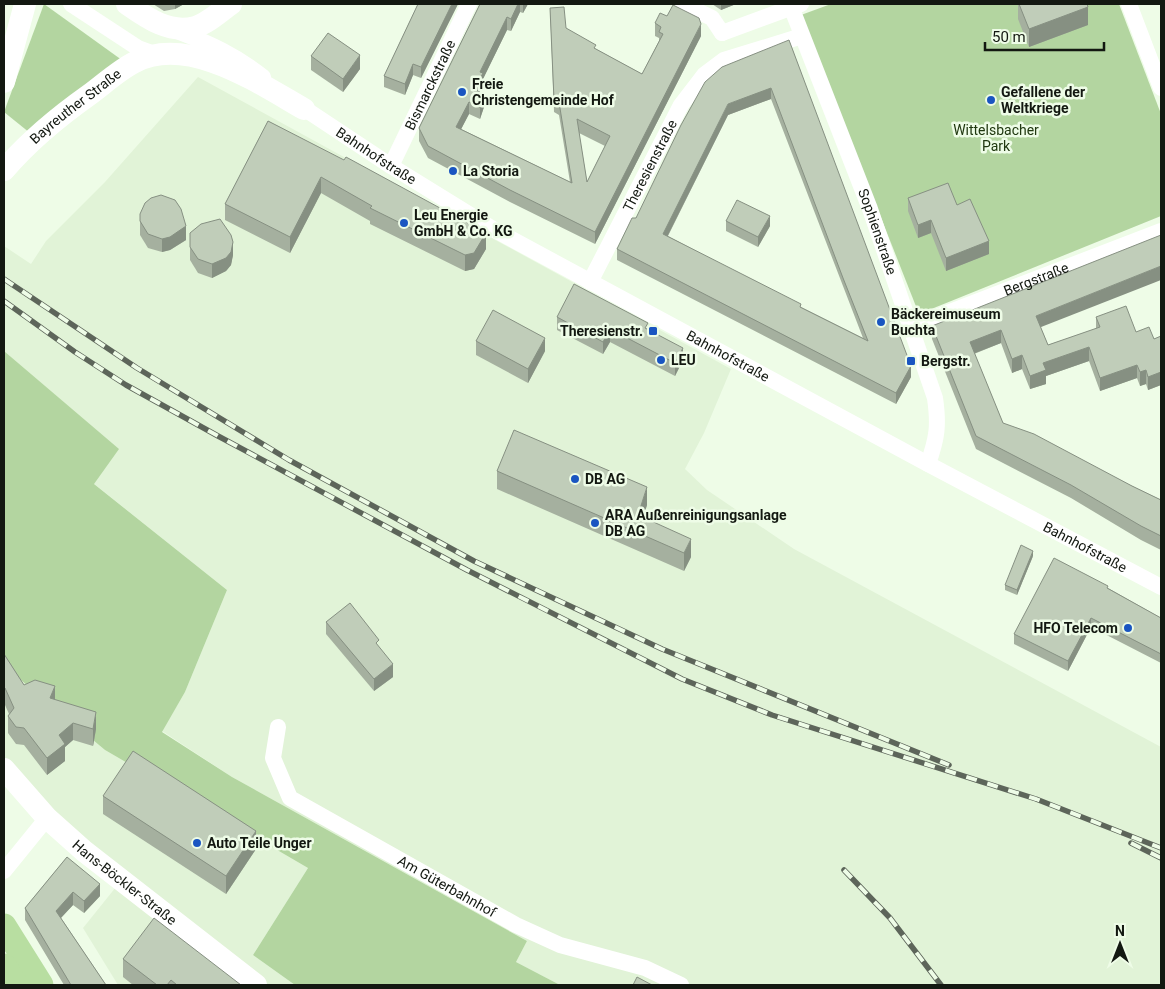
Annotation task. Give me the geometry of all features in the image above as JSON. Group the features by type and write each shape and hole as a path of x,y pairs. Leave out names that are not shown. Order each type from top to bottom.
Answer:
{"main road":[{"path":"4,926 41,985"},
{"path":"4,966 16,985"}],"street":[{"path":"4,82 25,4"},
{"path":"71,4 138,48 157,55"},
{"path":"127,4 163,26 196,27 231,4"},
{"name":"Bismarckstraße","path":"391,166 470,4"},
{"path":"683,4 712,18 722,33 724,60"},
{"path":"1129,4 1161,88"},
{"path":"722,33 794,5"},
{"name":"Sophienstraße","path":"794,5 802,36 864,193 935,398 938,423 937,438 928,464"},
{"name":"Bahnhofstraße","path":"163,26 203,40 238,57 304,109"},
{"name":"Theresienstraße","path":"590,282 681,104 704,75 724,60 802,36"},
{"name":"Bahnhofstraße","path":"157,55 194,57 232,68 304,109 493,229 928,464 1161,587"},
{"name":"Bayreuther Straße","path":"4,170 58,117 136,61 157,55"},
{"name":"Bergstraße","path":"911,327 1161,231"},
{"name":"Am Güterbahnhof","path":"278,727 273,758 290,798 516,925 560,945 645,968 681,985"},
{"name":"Hans-Böckler-Straße","path":"4,769 47,818 84,851 256,985"},
{"path":"4,871 47,818"}],"shaded area":[{"path":"198,77 731,369 704,433 685,469 707,490 794,549 1161,747 1161,985 560,985 516,962 527,941 232,777 162,731 185,692 227,590 93,483 118,449 4,351 4,246 31,264 46,241 105,182"},
{"path":"4,666 105,750 308,868 253,955 295,985 118,985 83,928 120,882 4,769"}],"green space":[{"path":"44,4 126,63 30,133 4,112"},
{"name":"Wittelsbacher Park","path":"831,4 1119,4 1161,114 1161,216 919,314 801,15"},
{"path":"4,351 119,449 94,484 227,590 185,692 162,732 232,777 527,941 516,962 560,985 295,985 253,955 308,868 105,750 4,666"}],"building":[{"path":"418,4 452,4 421,67 413,64 405,84 384,76"},
{"path":"480,4 518,4 511,19 507,17 480,72 483,73 474,91 484,95 480,107 469,102 456,127 572,183 559,102 554,100 550,8 564,7 566,28 596,45 594,48 642,74 663,34 659,32 661,27 655,23 660,13 667,16 673,5 699,18 701,24 595,232 510,190 428,146 419,128","holes":["577,119 610,136 587,182"]},
{"path":"1019,4 1087,4 1088,7 1029,29"},
{"path":"328,33 360,55 343,79 311,56"},
{"path":"789,40 911,366 896,393 617,249 632,218 636,218 681,125 705,82 722,67","holes":["771,88 868,341 800,307 801,304 663,234 728,104"]},
{"path":"268,121 344,160 346,157 486,233 474,253 465,255 370,208 372,206 321,177 290,237 225,204"},
{"path":"948,183 957,205 970,199 989,241 946,258 931,220 918,225 908,198"},
{"path":"161,195 175,200 181,209 186,226 170,237 162,239 148,234 140,221 140,214 145,203 151,198"},
{"path":"737,200 770,216 758,237 726,221"},
{"path":"220,219 231,235 233,242 231,252 226,258 212,264 198,259 190,247 190,233 201,224"},
{"path":"1161,235 1161,266 1036,316 1048,345 1100,327 1096,317 1126,306 1136,332 1149,327 1154,339 1161,336 1161,372 1148,377 1146,370 1140,372 1137,365 1100,378 1089,347 1043,363 1046,370 1030,376 1022,355 1012,359 1001,330 970,342 1003,423 1034,434 1161,500 1161,536 1071,485 976,436 932,326"},
{"path":"574,284 648,323 645,328 683,348 675,363 610,329 603,342 557,317"},
{"path":"493,310 545,338 528,369 476,341"},
{"path":"514,430 647,487 638,515 691,539 684,553 497,471"},
{"path":"1021,545 1033,551 1017,590 1005,585"},
{"path":"1054,558 1108,586 1107,588 1161,618 1161,654 1091,618 1068,661 1014,634"},
{"path":"350,603 379,640 376,643 393,664 374,679 326,622"},
{"path":"4,654 24,685 35,680 55,686 50,698 96,712 93,729 73,723 59,735 65,744 47,758 24,728 16,727 8,716 14,708 4,689"},
{"path":"133,751 256,831 226,876 103,796"},
{"path":"67,857 100,884 84,901 73,892 56,911 106,985 71,985 25,908"},
{"path":"154,918 241,985 177,985 171,980 167,985 157,985 123,959"},
{"path":"637,977 652,985 633,985"}],"railway":[{"path":"4,279 137,368 289,460 474,561 662,649 949,765"},
{"path":"4,301 75,352 126,385 467,570 682,679 772,715 1036,799 1161,848"},
{"path":"1131,843 1161,858"},
{"path":"844,870 890,918 941,985"}],"place":[{"name":"Freie Christengemeinde Hof","path":"462,92"},
{"name":"Gefallene der Weltkriege","path":"991,100"},
{"name":"La Storia","path":"453,171"},
{"name":"Leu Energie GmbH & Co. KG","path":"404,223"},
{"name":"Bäckereimuseum Buchta","path":"881,322"},
{"name":"Theresienstr.","path":"653,331"},
{"name":"LEU","path":"661,360"},
{"name":"Bergstr.","path":"911,361"},
{"name":"DB AG","path":"575,479"},
{"name":"ARA Außenreinigungsanlage DB AG","path":"595,523"},
{"name":"HFO Telecom","path":"1128,628"},
{"name":"Auto Teile Unger","path":"197,843"}]}
